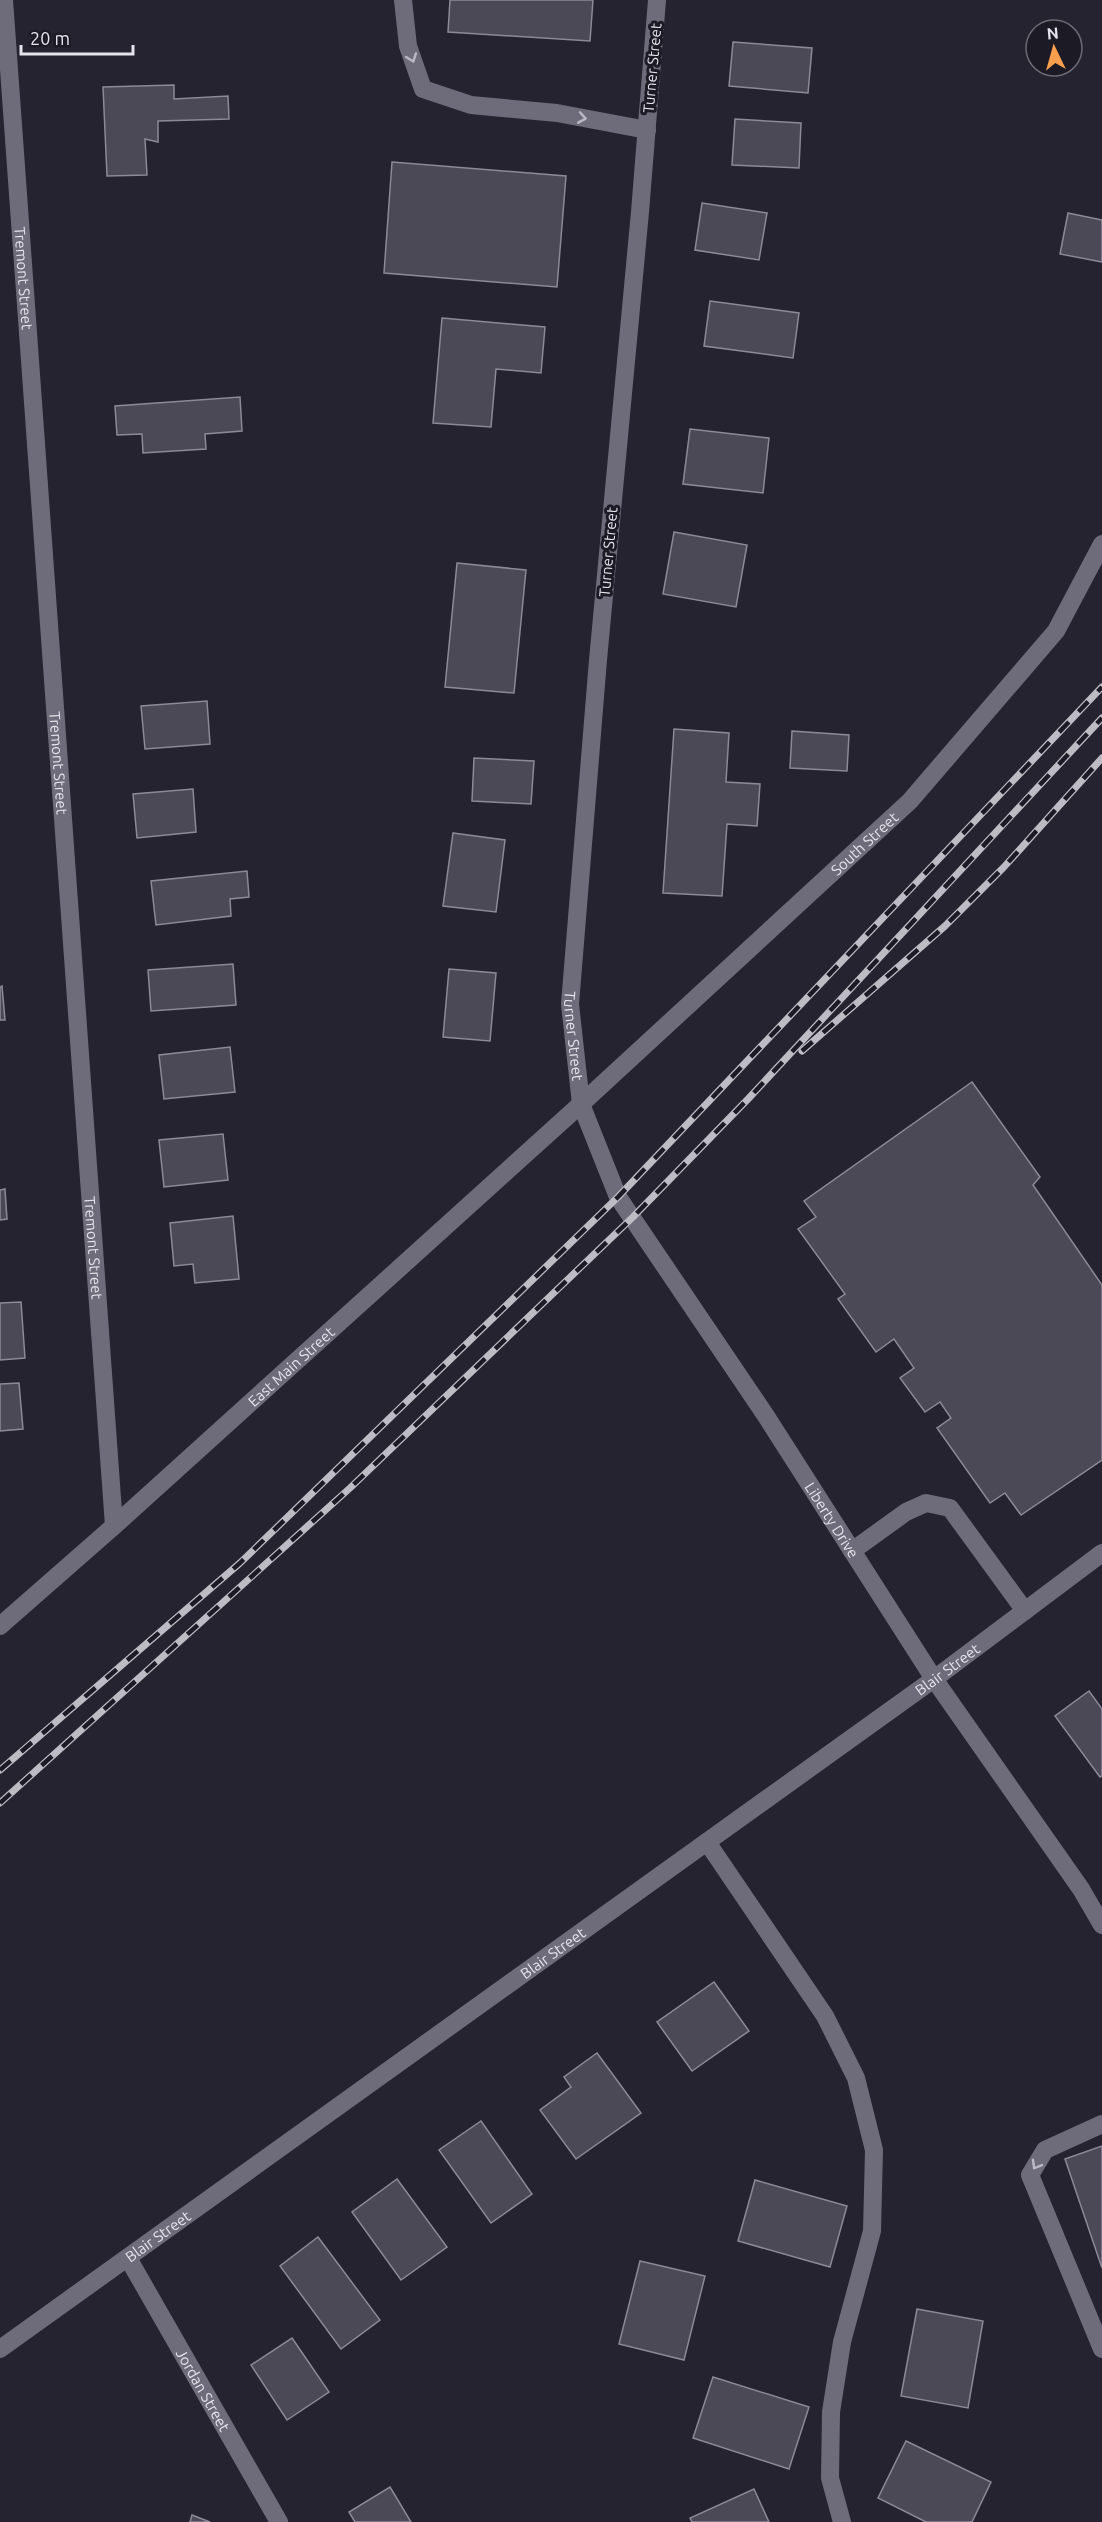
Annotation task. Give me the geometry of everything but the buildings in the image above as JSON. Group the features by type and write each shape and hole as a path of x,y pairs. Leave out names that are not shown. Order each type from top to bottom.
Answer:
{"street":[{"name":"Tremont Street","path":"4,0 6,98 114,1526"},
{"path":"403,0 408,46 423,89 471,105 557,113 646,130"},
{"name":"Turner Street","path":"581,1104 570,1004 598,660 657,0"},
{"name":"South Street","path":"581,1104 910,801 1056,631 1102,544"},
{"name":"East Main Street","path":"0,1626 114,1526 581,1104"},
{"name":"Liberty Drive","path":"581,1104 618,1197 766,1416 934,1679 1082,1888 1102,1925"},
{"path":"852,1551 906,1512 926,1503 950,1508 1025,1611"},
{"name":"Blair Street","path":"0,2349 934,1679 1102,1553"},
{"path":"707,1842 825,2016 856,2078 874,2150 872,2231 842,2342 831,2412 830,2478 842,2522"},
{"path":"1102,2124 1045,2150 1030,2175 1102,2349"},
{"name":"Jordan Street","path":"128,2258 279,2522"}],"railway":[{"path":"0,1770 240,1563 618,1197 1102,687"},
{"path":"0,1803 350,1488 633,1217 749,1098 1102,718"},
{"path":"802,1051 945,926 1004,867 1102,758"}]}
